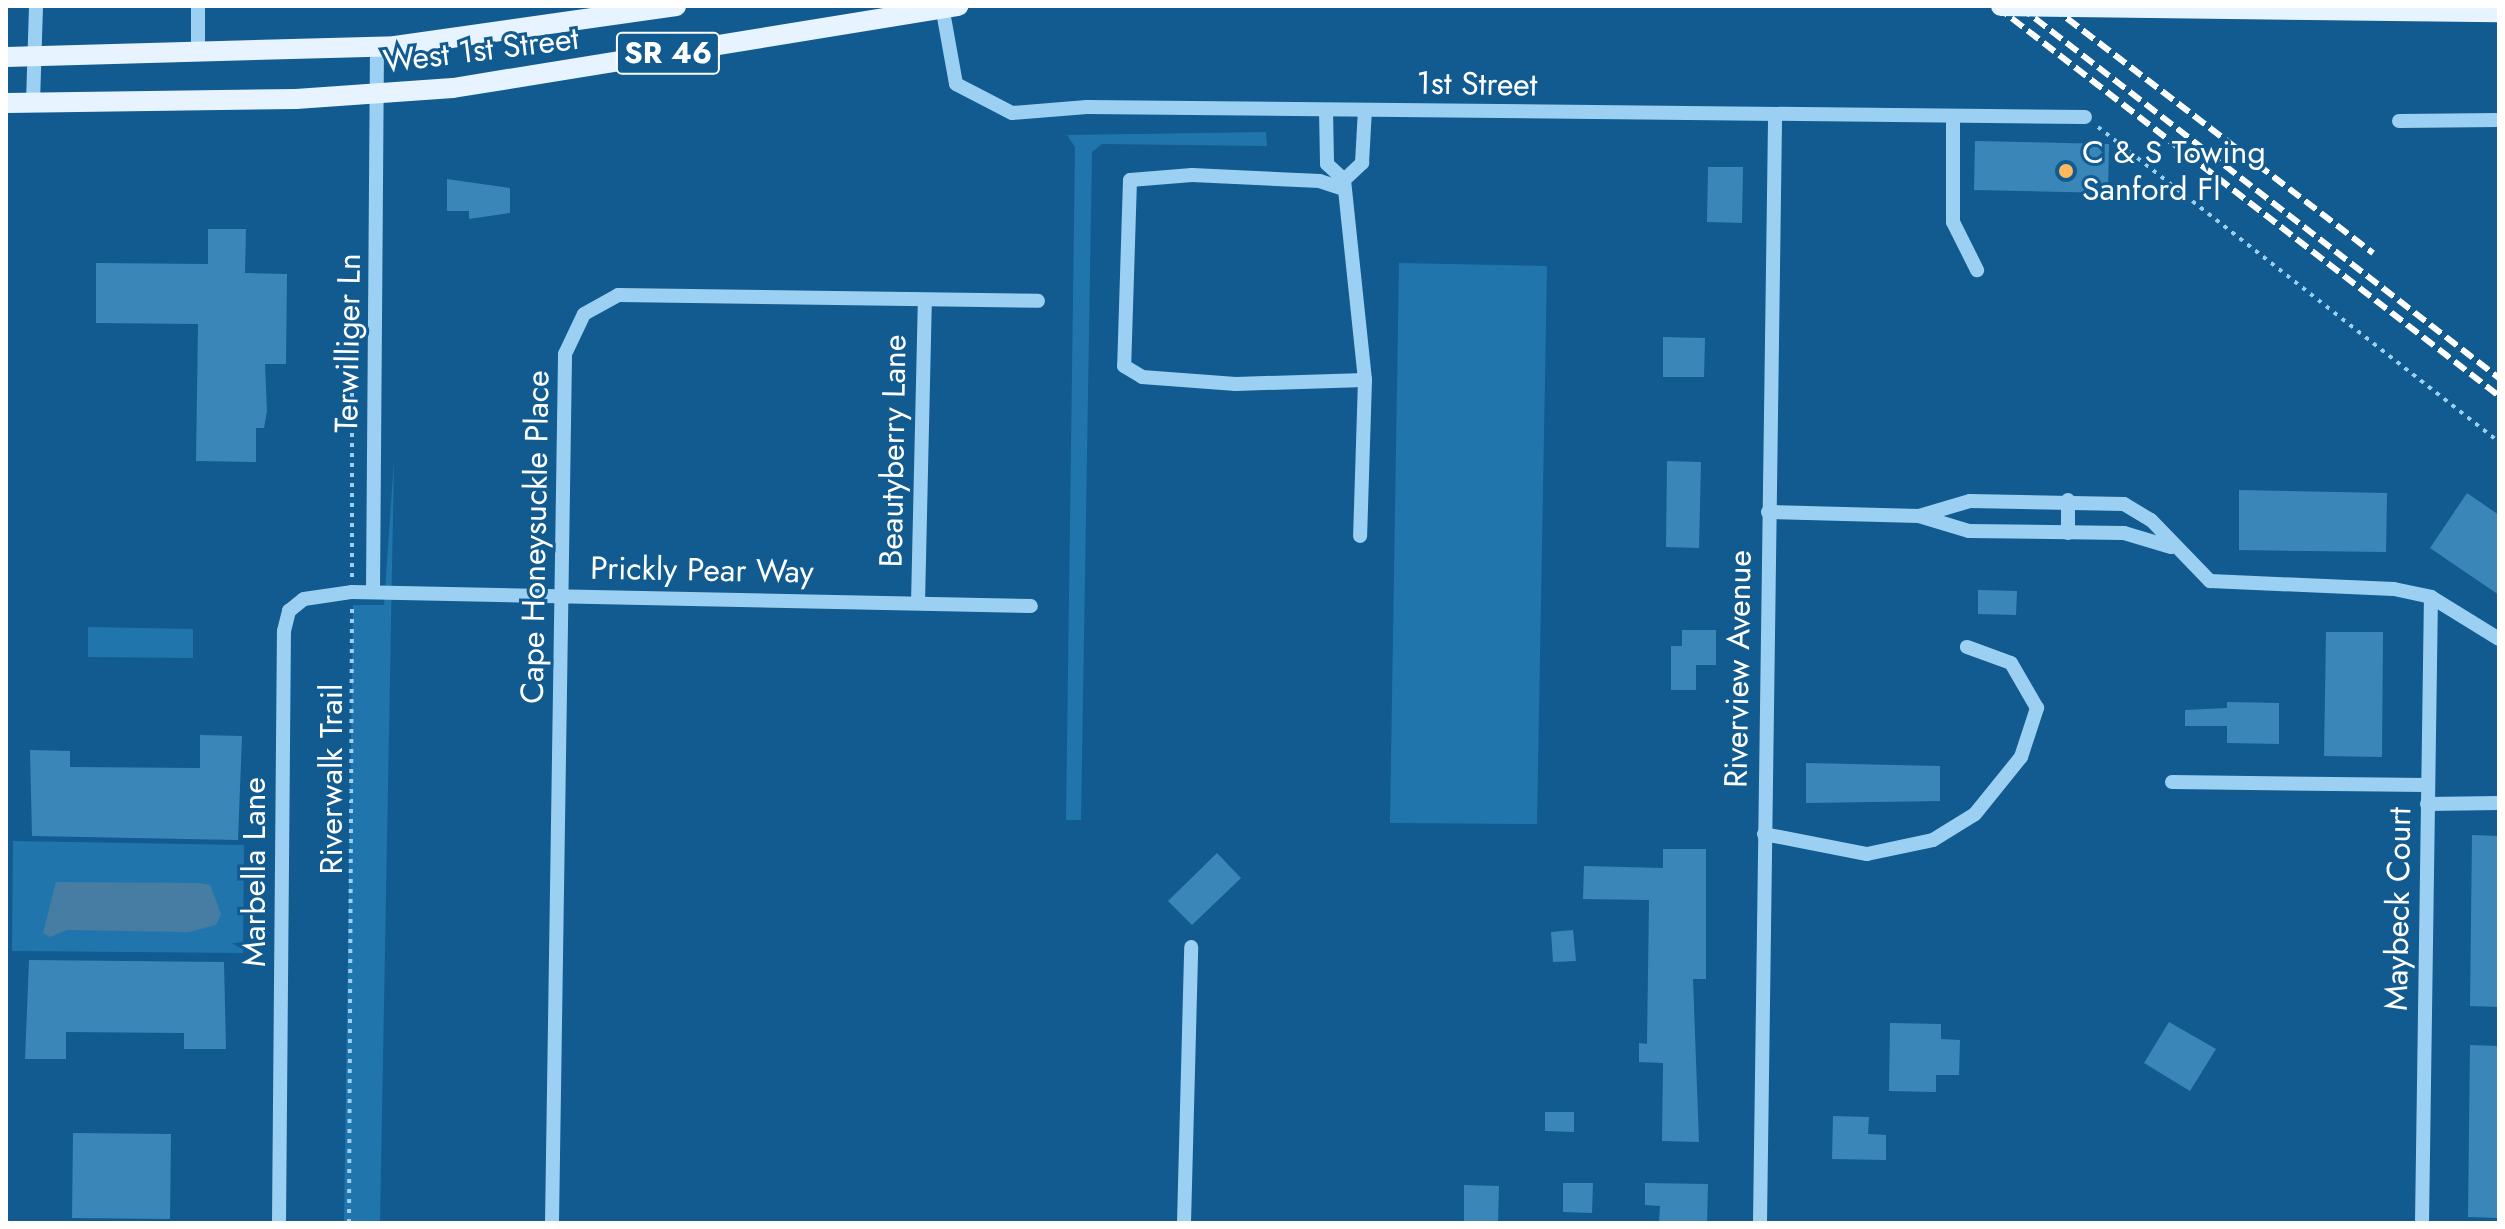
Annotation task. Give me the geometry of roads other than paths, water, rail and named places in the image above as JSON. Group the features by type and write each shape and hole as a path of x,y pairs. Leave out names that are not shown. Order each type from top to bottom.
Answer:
{"main road":[{"name":"West 1st Street","path":"6,57 377,47 585,14 676,6"},
{"name":"West 1st Street","path":"6,103 377,94 536,76 948,6"},
{"path":"2001,6 2499,12"}],"street":[{"path":"33,102 36,6"},
{"path":"198,6 198,54"},
{"name":"1st Street","path":"948,6 956,84 991,108 2085,117"},
{"name":"Terwilliger Ln","path":"373,592 377,47"},
{"path":"1326,110 1327,164 1344,185 1365,380 1360,536"},
{"path":"1344,185 1362,163 1365,110"},
{"name":"Riverview Avenue","path":"1760,1223 1775,115"},
{"path":"1953,117 1953,222 1977,270"},
{"path":"2399,121 2499,120"},
{"path":"1344,185 1320,181 1192,175 1130,180 1124,366 1142,377 1236,384 1365,380"},
{"name":"Cape Honeysuckle Place","path":"552,1223 565,354 584,314 618,295 1038,301"},
{"name":"Beautyberry Lane","path":"918,603 925,300"},
{"path":"1919,516 1970,501 2068,500 2124,504 2151,520 2195,572 2230,587 2394,589 2431,597 2499,639"},
{"path":"2068,500 2068,533"},
{"path":"1768,512 1919,516 1969,531 2124,533 2173,547"},
{"name":"Marbella Lane","path":"279,1223 284,631 289,611 304,599 373,592"},
{"name":"Prickly Pear Way","path":"373,592 1031,606"},
{"name":"Maybeck Court","path":"2422,1223 2431,597"},
{"path":"1764,834 1867,854 1933,840 1975,814 2021,757 2037,708 2011,663 1967,647"},
{"path":"2172,782 2427,785"},
{"path":"2427,804 2499,803"},
{"path":"1184,1223 1191,947"}],"railway":[{"path":"1996,6 2499,396"},
{"path":"2019,6 2499,378"},
{"path":"2051,6 2373,253"}],"place":[{"name":"C & S Towing Sanford Fl","path":"2066,171"}]}
